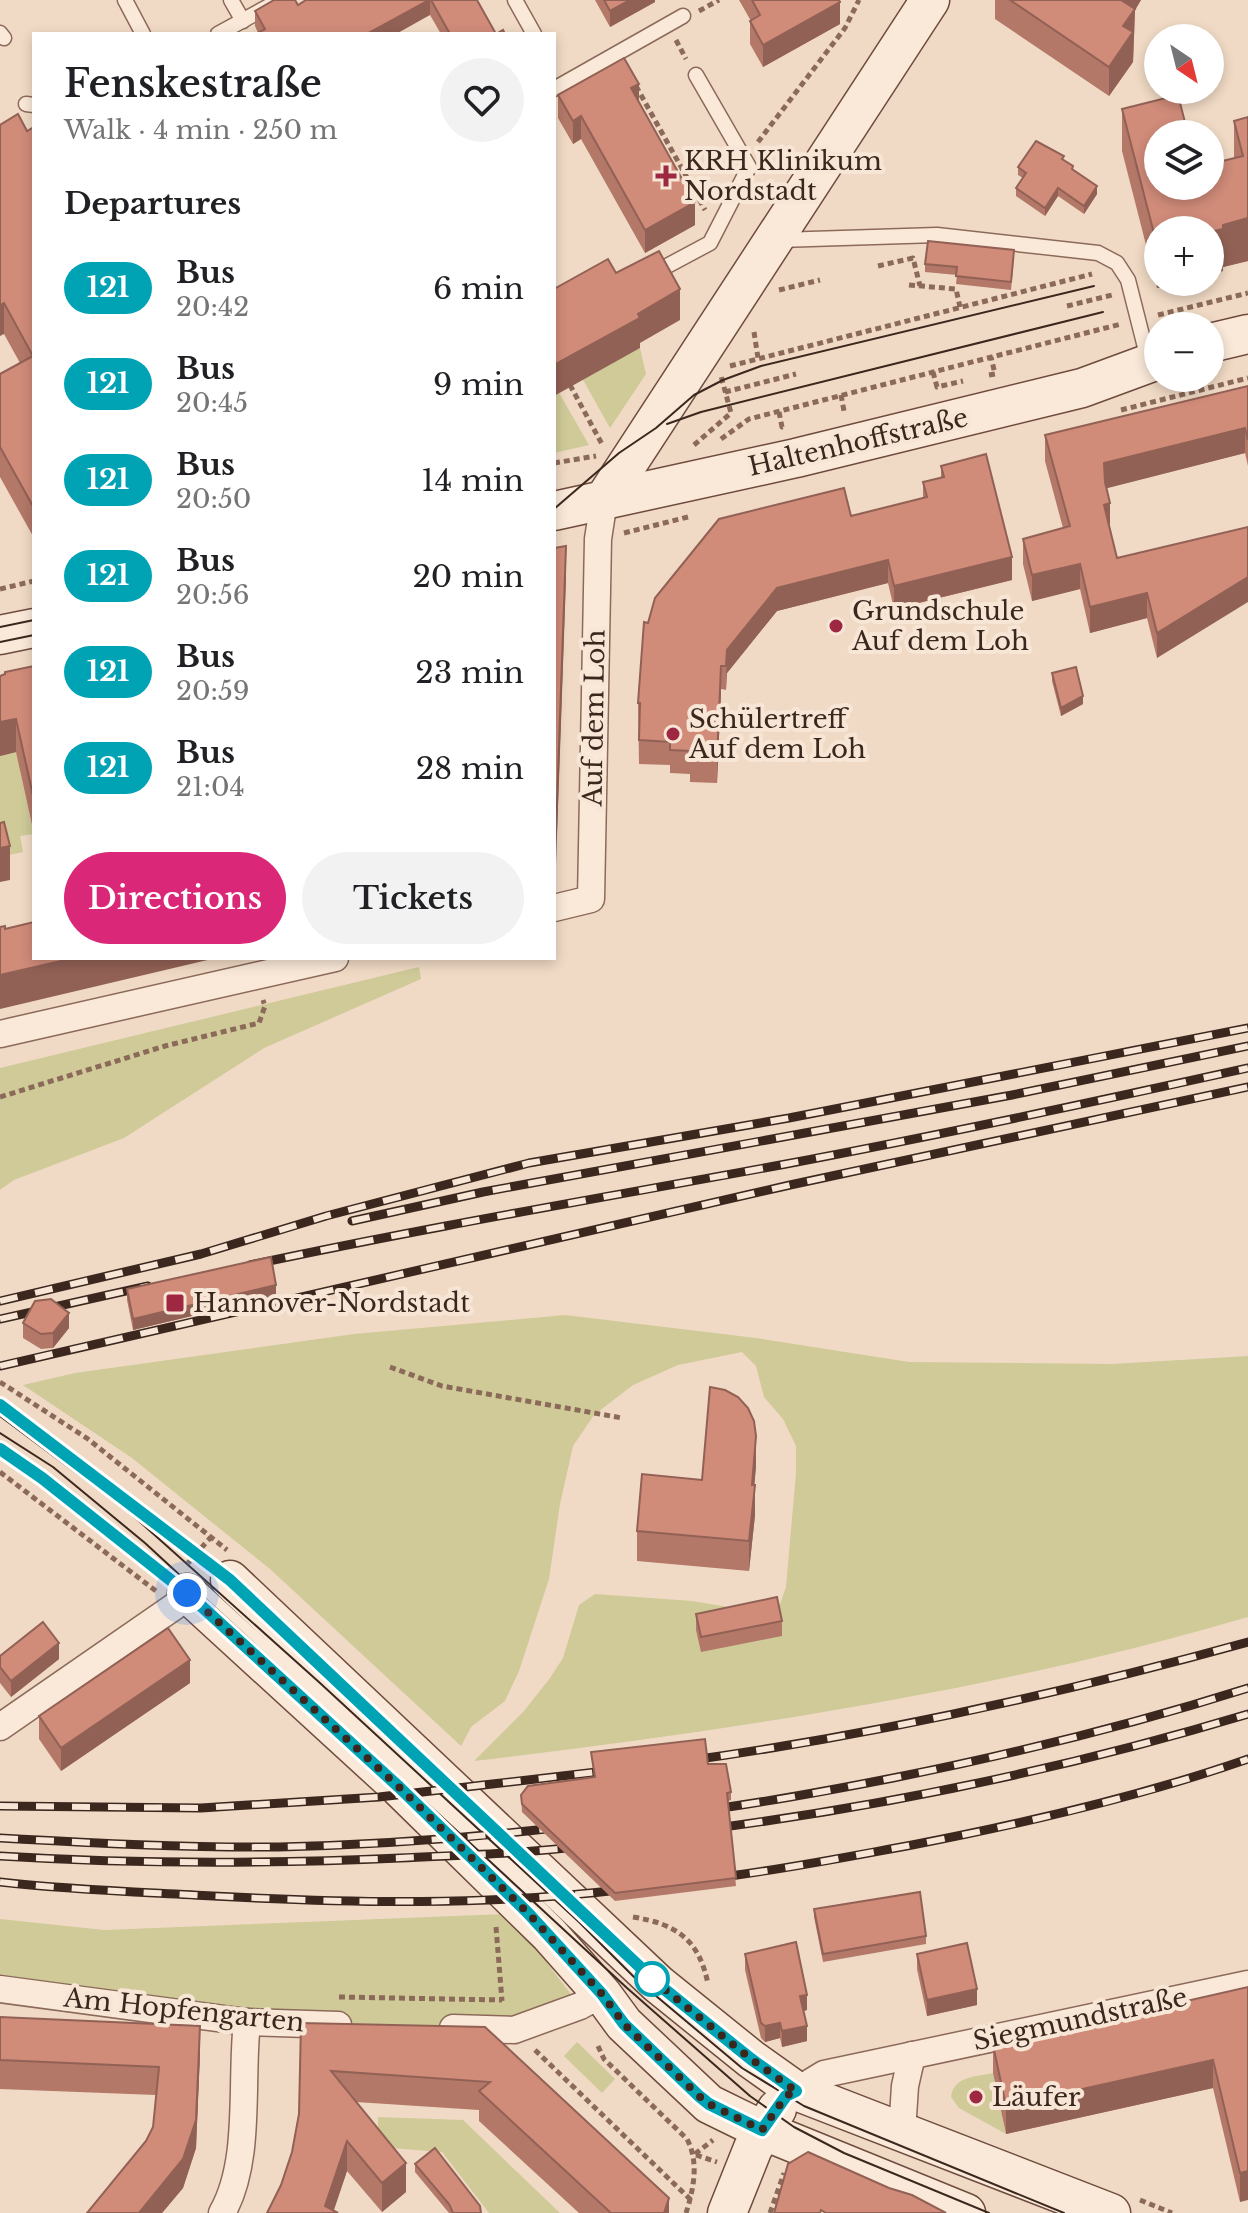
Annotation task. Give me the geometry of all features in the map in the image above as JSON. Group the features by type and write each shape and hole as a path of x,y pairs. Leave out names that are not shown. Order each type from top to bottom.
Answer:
{"main road":[{"path":"604,500 930,0"},
{"path":"1224,340 1248,334"},
{"name":"Haltenhoffstraße","path":"556,511 796,458 1082,388 1144,365"},
{"path":"0,635 32,628"},
{"path":"230,1580 658,1984 751,2059 796,2091 1111,2213"},
{"path":"174,1594 399,1787 549,1934 624,2024 709,2104 762,2130 966,2213"},
{"path":"727,2213 762,2130 786,2096 796,2091"}],"street":[{"name":"Auf dem Loh","path":"556,908 591,899 598,539 604,500"},
{"path":"0,1034 326,960"},
{"path":"0,1727 175,1606 174,1594"},
{"name":"Siegmundstraße","path":"796,2091 824,2074 1248,1984"},
{"name":"Am Hopfengarten","path":"0,1989 247,2022 368,2026"},
{"path":"429,2028 509,2030 580,2006 602,1994"},
{"path":"222,2213 232,2196 240,2144 247,2022"},
{"path":"902,2132 905,2086 912,2055"}],"lane":[{"path":"125,0 142,32"},
{"path":"231,0 243,21"},
{"path":"222,32 280,0"},
{"path":"515,0 533,32"},
{"path":"558,87 683,16"},
{"path":"642,276 654,273 710,243 749,167 696,75"},
{"path":"772,240 937,235 1098,253 1117,263 1128,280 1144,337"}],"path":[{"path":"745,160 845,28 859,0"},
{"path":"667,25 696,75"},
{"path":"618,53 717,232"},
{"path":"658,144 666,140"},
{"path":"878,266 913,258 920,286"},
{"path":"1091,274 720,368 731,413 694,445 724,438 749,419 1248,293"},
{"path":"778,290 820,280"},
{"path":"909,285 956,289 960,307"},
{"path":"1067,306 1115,294"},
{"path":"753,333 758,358"},
{"path":"980,377 995,374 991,357"},
{"path":"933,372 937,387 966,380"},
{"path":"725,392 796,374"},
{"path":"556,463 605,454 570,385"},
{"path":"829,415 844,411 841,395"},
{"path":"779,412 782,427 798,423"},
{"path":"0,589 32,581"},
{"path":"0,1097 165,1046 259,1023 265,1006 258,976"},
{"path":"390,1367 442,1386 622,1418"},
{"path":"0,1382 88,1439 211,1537"},
{"path":"0,1472 174,1594"},
{"path":"495,1915 502,2000 509,2030 682,2193"},
{"path":"629,1916 658,1921 676,1929 689,1941 705,1970 707,1997"},
{"path":"326,1997 502,2000"},
{"path":"770,2213 786,2168"},
{"path":"686,2213 690,2200"}],"shaded area":[{"path":"640,348 646,374 610,428 582,378"},
{"path":"558,391 589,445 556,453"},
{"path":"20,750 20,771 32,834 20,836 23,852 0,857 0,754"},
{"path":"419,967 421,979 264,1048 124,1138 14,1180 0,1190 0,1068"},
{"path":"565,1315 756,1338 909,1362 1112,1364 1248,1356 1248,1617 1153,1643 961,1687 669,1736 474,1761 524,1711 550,1678 563,1658 579,1605 595,1594 692,1601 734,1608 780,1604 786,1587 796,1446 783,1419 764,1397 756,1366 742,1352 678,1365 633,1385 594,1415 573,1446 560,1504 549,1579 519,1671 505,1701 471,1727 461,1746 270,1569 132,1458 23,1385 75,1373 354,1334"},
{"path":"505,1914 580,2006 514,2030 247,2022 0,1989 0,1919 104,1930"},
{"path":"577,2042 615,2079 602,2093 564,2056"},
{"path":"993,2073 1006,2134 959,2108 951,2097 961,2081"},
{"path":"378,2117 463,2120 560,2213 489,2213 442,2152 378,2147"}],"building":[{"path":"274,0 295,0 298,5 306,0 429,0 371,32 260,32 265,29 255,11"},
{"path":"431,0 477,0 495,32 449,32"},
{"path":"604,0 630,0 610,11"},
{"path":"752,0 840,2 763,45 750,21 760,15"},
{"path":"1010,0 1121,0 1135,9 1123,26 1133,32 1109,67"},
{"path":"624,58 639,84 631,88 695,202 645,230 581,116 573,121 558,95"},
{"path":"1144,104 1180,104 1184,120 1144,120 1144,194 1122,109"},
{"path":"18,114 27,131 32,128 32,354 4,303 0,305 0,125"},
{"path":"1248,117 1248,218 1224,225 1224,216 1150,216 1145,200 1224,200 1224,161 1243,156 1234,121"},
{"path":"1036,141 1064,156 1062,159 1073,166 1072,169 1097,186 1084,206 1058,188 1045,208 1016,188 1026,173 1018,167"},
{"path":"928,241 1014,250 1011,282 956,276 957,267 925,264"},
{"path":"659,251 680,289 638,314 640,318 556,364 556,288 608,259 616,273"},
{"path":"32,357 32,504 0,447 0,374"},
{"path":"1248,386 1248,440 1245,428 1104,463 1110,503 1104,505 1117,558 1248,527 1248,577 1157,633 1147,593 1090,607 1080,564 1032,575 1023,539 1070,526 1045,435"},
{"path":"986,454 1012,557 894,586 888,560 777,588 727,650 726,666 721,666 717,760 690,759 691,751 670,750 670,742 639,740 638,703 644,622 648,623 655,598 719,519 844,488 851,516 927,497 923,482 944,477 941,466"},
{"path":"566,546 556,831 556,548"},
{"path":"32,666 32,791 16,719 0,722 0,676"},
{"path":"1076,667 1083,696 1061,708 1052,673"},
{"path":"4,822 10,846 0,848 0,823"},
{"path":"32,922 32,960 65,960 0,975 0,927 5,926 5,929"},
{"path":"271,1257 276,1285 133,1319 127,1289"},
{"path":"51,1299 69,1313 53,1333 41,1334 23,1323 35,1301"},
{"path":"710,1387 738,1397 754,1421 756,1436 752,1485 755,1485 749,1541 637,1531 642,1474 702,1480"},
{"path":"777,1597 782,1621 701,1637 696,1614"},
{"path":"43,1622 59,1643 11,1681 0,1667 0,1656"},
{"path":"168,1628 190,1660 61,1748 39,1716"},
{"path":"705,1739 708,1764 726,1764 731,1792 727,1793 736,1878 615,1893 522,1804 521,1795 528,1786 595,1777 591,1752"},
{"path":"920,1892 926,1936 823,1954 814,1909"},
{"path":"796,1942 807,1995 800,1996 807,2026 782,2031 780,2023 765,2026 761,2023 745,1954"},
{"path":"967,1943 977,1989 927,2000 917,1954"},
{"path":"1248,1987 1248,2171 1240,2173 1213,2060 1006,2106 993,2045"},
{"path":"0,2017 200,2026 196,2120 183,2159 139,2213 87,2213 146,2141 153,2127 159,2067 0,2060"},
{"path":"301,2023 485,2027 669,2198 664,2213 611,2213 479,2091 490,2082 331,2071 406,2163 382,2183 347,2141 325,2206 338,2213 267,2213 292,2152 299,2114"},
{"path":"435,2148 480,2206 481,2213 453,2213 415,2164"},
{"path":"808,2152 912,2195 946,2213 826,2213 821,2210 820,2213 774,2213 788,2164"}],"tram line":[{"path":"556,507 694,395 723,380 761,366 1094,286"},
{"path":"667,424 701,412 1103,312"},
{"path":"0,627 32,620"},
{"path":"0,642 32,635"},
{"path":"0,1416 130,1513 320,1683 579,1922 637,1980 742,2068 804,2106 1064,2213"},
{"path":"0,1433 53,1467 145,1543 627,1988 750,2096 794,2127 844,2153 989,2213"}],"railway":[{"path":"0,1301 201,1254 326,1216 529,1163 789,1118 1248,1028"},
{"path":"352,1221 483,1192 1012,1095 1248,1046"},
{"path":"250,1265 902,1142 1248,1068"},
{"path":"0,1366 790,1185 1248,1087"},
{"path":"0,1319 148,1286"},
{"path":"685,1761 827,1739 968,1711 1248,1642"},
{"path":"706,1810 823,1791 983,1759 1072,1738 1248,1688"},
{"path":"709,1829 845,1808 981,1782 1115,1751 1248,1714"},
{"path":"714,1878 813,1863 997,1828 1124,1797 1248,1759"},
{"path":"0,1806 201,1808 379,1797 614,1770"},
{"path":"0,1838 279,1847 350,1845 563,1827"},
{"path":"0,1856 150,1862 300,1861 491,1854 582,1846"},
{"path":"0,1882 133,1892 369,1901 472,1901 627,1889"}],"bus line":[{"name":"121","path":"0,1405 230,1580 658,1984 796,2091 786,2096 762,2130 699,2096 624,2024 549,1934 399,1787 187,1593 42,1478 0,1449"}],"place":[{"name":"KRH Klinikum Nordstadt","path":"666,176"},
{"name":"Grundschule Auf dem Loh","path":"836,626"},
{"name":"Schülertreff Auf dem Loh","path":"673,734"},
{"name":"Hannover-Nordstadt","path":"175,1303"},
{"name":"Läufer","path":"976,2097"}],"route":[{"path":"187,1593 399,1787 528,1913 602,1994 624,2024 699,2096 762,2130 786,2096 796,2091 652,1979"}]}
